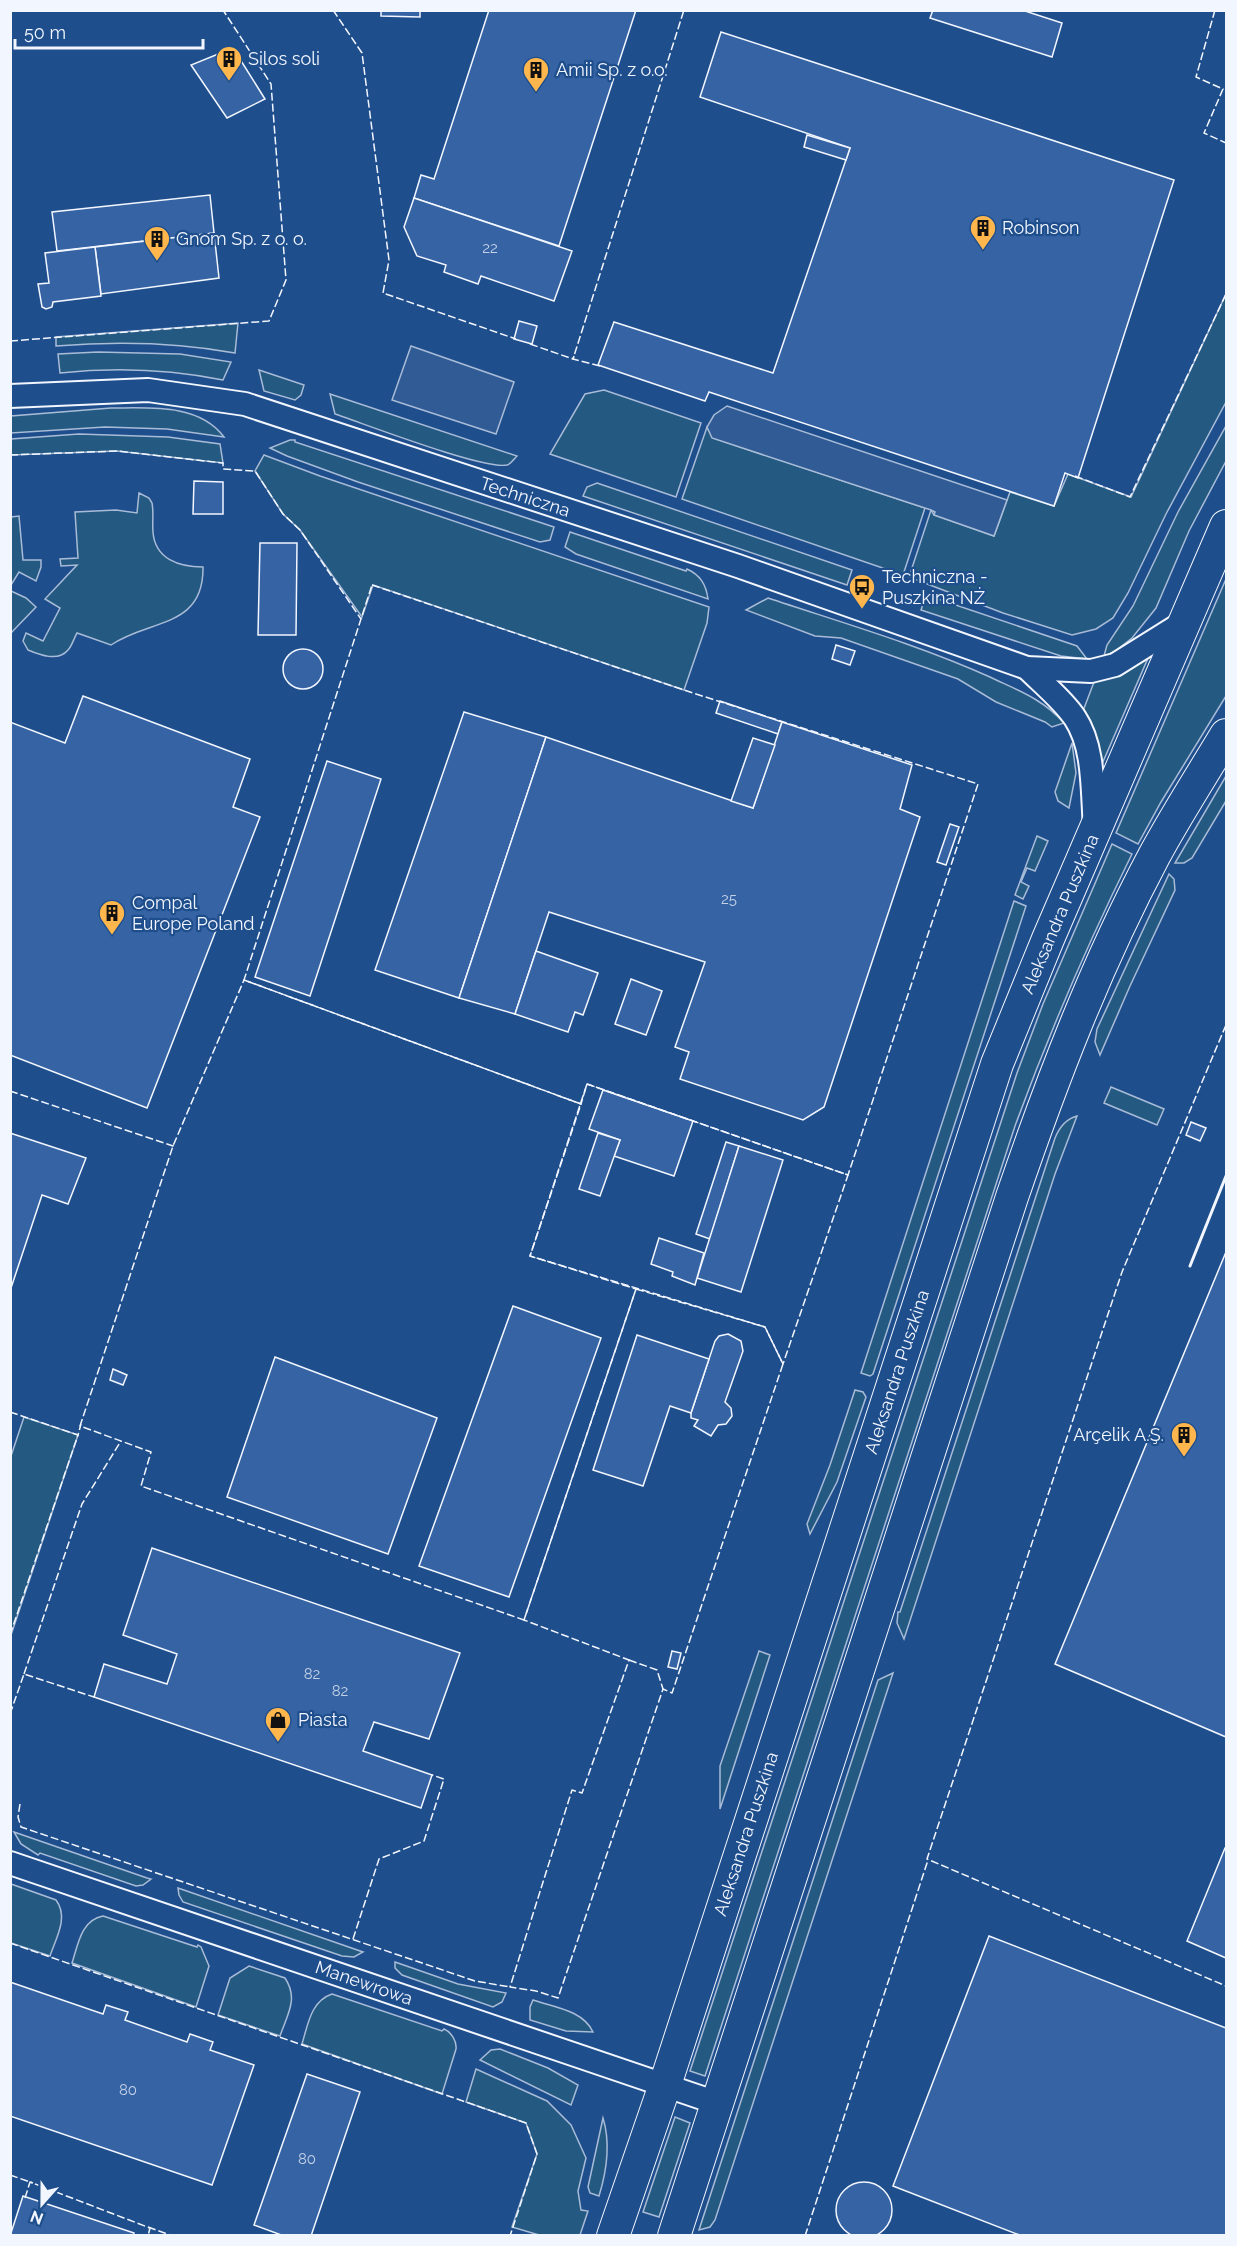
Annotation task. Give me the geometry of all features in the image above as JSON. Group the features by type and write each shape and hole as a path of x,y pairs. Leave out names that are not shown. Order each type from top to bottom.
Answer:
{"main road":[{"name":"Aleksandra Puszkina","path":"613,2235 665,2085 997,1064 1227,526"},
{"path":"674,2235 1008,1208 1045,1103 1073,1029 1143,878 1166,834 1227,735"}],"street":[{"name":"Techniczna","path":"10,396 148,390 245,404 738,566 1027,668 1090,671 1115,665 1187,620"},
{"name":"Techniczna","path":"1027,668 1075,718 1083,734 1089,758 1096,830"},
{"name":"Manewrowa","path":"10,1863 717,2103"}],"shaded area":[{"path":"1226,294 1226,402 1113,618 1096,629 1072,635 1003,613 909,577 931,510 934,515 994,536 1010,492 1054,506 1068,474 1131,497"},
{"path":"238,323 235,353 146,344 101,343 56,346 56,337"},
{"path":"411,346 514,382 496,434 392,400"},
{"path":"98,352 180,354 231,362 223,380 182,373 142,370 60,373 58,354"},
{"path":"259,370 304,385 301,395 295,400 264,391"},
{"path":"604,390 701,423 676,497 550,454 585,394"},
{"path":"330,394 517,456 507,465 494,465 450,454 335,414"},
{"path":"727,406 1007,500 994,536 934,515 935,512 931,510 712,438 707,427 714,415"},
{"path":"111,408 157,408 187,413 214,426 224,437 167,429 105,427 11,433 11,416"},
{"path":"1226,426 1226,461 1189,531 1156,608 1132,638 1114,652 1104,656 1107,645 1133,606 1178,512"},
{"path":"707,427 713,438 925,508 903,575 682,499"},
{"path":"79,434 168,437 220,444 223,463 117,451 11,455 11,439"},
{"path":"290,440 554,527 550,540 540,542 358,482 270,448"},
{"path":"264,455 709,607 707,623 684,690 373,585 362,617 300,530 283,514 255,471"},
{"path":"597,483 852,570 847,585 583,496 587,487"},
{"path":"139,493 149,498 152,503 153,532 158,549 163,555 177,563 203,567 201,587 194,602 171,620 111,645 77,633 69,648 59,656 38,654 28,650 23,641 26,633 43,641 60,608 45,599 77,565 61,566 60,559 78,558 75,512 116,510 137,513"},
{"path":"19,516 23,560 41,560 41,567 36,581 19,572 11,585 11,517"},
{"path":"570,532 686,571 687,569 702,581 708,599 576,554 565,547"},
{"path":"1226,579 1226,696 1138,844 1116,833"},
{"path":"11,591 26,598 36,607 11,633"},
{"path":"926,595 1077,646 1087,659 1061,656 921,610"},
{"path":"768,598 963,665 1029,696 1064,723 1052,727 996,702 958,679 841,638 815,636 746,610"},
{"path":"1146,657 1148,658 1102,764 1095,734 1083,711 1094,682 1123,673"},
{"path":"1072,743 1076,773 1069,808 1058,801 1055,792"},
{"path":"1226,776 1226,801 1192,858 1184,863 1175,863"},
{"path":"1037,836 1048,841 1035,871 1027,868 1021,882 1029,886 1023,899 1015,895"},
{"path":"1112,844 1132,854 1070,989 1015,1126 705,2076 690,2071 1017,1073 1043,1004"},
{"path":"1169,874 1174,879 1175,890 1100,1055 1095,1042 1097,1029"},
{"path":"1014,901 1026,906 873,1374 870,1376 861,1373"},
{"path":"1111,1087 1164,1109 1157,1125 1104,1103"},
{"path":"1077,1116 1055,1174 904,1639 897,1623 898,1612 900,1612 1055,1138 1063,1124"},
{"path":"855,1390 863,1392 866,1397 837,1482 810,1534 807,1524"},
{"path":"24,1417 78,1435 11,1635 11,1456"},
{"path":"759,1651 770,1655 720,1809 720,1766"},
{"path":"893,1673 715,2220 710,2227 699,2230 878,1680"},
{"path":"14,1832 151,1879 143,1885 136,1886 40,1853 38,1855 21,1844"},
{"path":"11,1884 56,1900 60,1907 60,1928 50,1956 11,1943"},
{"path":"178,1888 363,1952 354,1957 342,1956 183,1902"},
{"path":"103,1916 201,1947 209,1966 196,2007 72,1963 85,1928 96,1918"},
{"path":"395,1962 458,1984 506,1993 502,2002 493,2007 402,1975 395,1968"},
{"path":"249,1966 285,1978 289,1986 290,2007 280,2036 218,2015 230,1978"},
{"path":"332,1994 449,2032 456,2049 442,2094 302,2044 315,2008 325,1997"},
{"path":"533,2000 575,2014 593,2032 566,2031 530,2020 530,2007"},
{"path":"500,2049 548,2068 578,2085 571,2105 480,2060 491,2050"},
{"path":"476,2069 547,2101 571,2125 586,2158 578,2191 581,2210 588,2211 580,2235 539,2235 512,2227 537,2154 526,2123 466,2102"},
{"path":"675,2117 690,2123 659,2217 643,2212"},
{"path":"603,2118 607,2138 607,2157 599,2196 590,2193 588,2187"}],"building":[{"path":"381,10 420,10 420,17 381,16"},
{"name":"Amii Sp. z o.o.","path":"489,10 636,10 559,246 414,198 421,175 434,179"},
{"path":"933,10 1022,10 1062,23 1052,57 930,18"},
{"name":"Robinson","path":"721,32 1174,180 1078,478 1065,473 1054,506 709,392 705,401 598,365 614,322 773,373 850,148 700,97"},
{"name":"Silos soli","path":"233,48 265,99 227,118 191,65"},
{"path":"807,135 850,148 846,160 804,147"},
{"path":"210,195 214,233 57,251 52,212"},
{"path":"414,198 572,251 554,301 481,276 478,284 444,272 446,265 417,256 404,227"},
{"name":"Gnom Sp. z o. o.","path":"214,233 219,278 101,294 95,247"},
{"path":"95,247 101,296 53,302 52,307 46,309 42,307 38,284 49,283 45,253"},
{"path":"519,321 537,326 532,344 514,339"},
{"path":"194,481 223,482 223,514 193,514"},
{"path":"260,543 297,543 296,635 258,635"},
{"path":"836,645 855,651 850,665 832,659"},
{"path":"303,649 311,650 317,655 322,661 322,677 317,683 311,688 303,689 295,688 289,683 284,677 283,669 284,661 289,655 295,650"},
{"name":"Compal Europe Poland","path":"83,696 250,759 233,807 260,817 147,1108 10,1055 10,722 65,743"},
{"path":"720,701 782,722 778,734 716,713"},
{"path":"464,712 546,737 459,998 375,970"},
{"path":"782,722 912,765 900,809 920,817 824,1107 803,1120 680,1079 689,1052 675,1047 705,962 549,912 515,1014 459,998 546,737 753,808"},
{"path":"753,738 775,745 753,808 731,801"},
{"path":"327,761 381,779 310,996 255,977"},
{"path":"950,824 959,827 946,865 937,862"},
{"path":"536,951 598,973 583,1015 575,1012 568,1032 515,1014"},
{"path":"631,979 662,991 646,1035 615,1024"},
{"path":"603,1090 693,1121 674,1176 614,1156 620,1140 589,1129"},
{"path":"1191,1122 1206,1128 1200,1141 1186,1135"},
{"path":"10,1133 86,1158 68,1204 42,1195 11,1288"},
{"path":"598,1133 620,1140 600,1196 579,1189"},
{"path":"726,1142 739,1146 710,1239 696,1234"},
{"path":"739,1146 783,1160 741,1292 697,1278"},
{"path":"659,1238 704,1253 695,1285 672,1276 673,1272 651,1264"},
{"name":"Arçelik A.Ş.","path":"1226,1252 1226,1737 1055,1664"},
{"path":"513,1306 601,1338 509,1597 419,1566"},
{"path":"728,1334 741,1341 743,1351 725,1402 731,1408 732,1416 726,1424 718,1425 711,1436 694,1426 698,1420 691,1418 691,1413 715,1341 719,1336"},
{"path":"637,1335 709,1359 691,1413 670,1406 643,1486 593,1470"},
{"path":"275,1357 437,1418 388,1554 227,1497"},
{"path":"113,1369 127,1375 123,1385 110,1380"},
{"path":"152,1548 460,1653 429,1739 374,1722 363,1751 432,1775 421,1808 94,1697 104,1664 167,1684 177,1654 123,1635"},
{"path":"672,1651 681,1653 677,1669 668,1667"},
{"path":"1226,1848 1226,1958 1187,1941"},
{"path":"989,1936 1226,2028 1226,2236 1022,2236 893,2186"},
{"path":"10,1982 103,2014 106,2005 128,2012 125,2020 187,2042 190,2034 213,2042 210,2050 254,2065 212,2185 10,2116"},
{"path":"307,2074 360,2092 311,2236 284,2236 254,2225"},
{"path":"864,2182 879,2187 887,2195 892,2210 887,2225 879,2233 864,2238 849,2233 841,2225 836,2210 841,2195 849,2187"},
{"path":"23,2196 134,2233 133,2236 10,2236"}],"fence":[{"path":"10,341 269,321 286,280 271,84 223,10"},
{"path":"333,10 362,53 389,260 383,293 516,339"},
{"path":"600,366 573,359 684,10"},
{"path":"1215,10 1196,77 1223,89 1204,133 1226,143"},
{"path":"1075,476 1130,497 1226,294"},
{"path":"530,344 573,359 574,356"},
{"path":"10,455 117,451 223,463 223,469 255,471 283,514 300,530 361,619"},
{"path":"372,585 696,694 978,784 848,1175 587,1084 581,1104 244,980 372,585"},
{"path":"244,980 581,1104 530,1256 636,1289 524,1620 141,1486 151,1452 80,1426 173,1146 244,980"},
{"path":"1226,1025 1122,1272 927,1859 1226,1986"},
{"path":"587,1084 848,1175 783,1364 765,1327 530,1256 587,1084"},
{"path":"10,1091 173,1146 174,1144"},
{"path":"636,1289 765,1327 783,1364 672,1693 663,1689 558,1998 536,1991 510,1987 572,1790 582,1793 629,1660 524,1620 636,1289"},
{"path":"10,1412 78,1435 81,1424"},
{"path":"10,1635 78,1435"},
{"path":"24,1674 82,1504 121,1441"},
{"path":"629,1660 657,1670 663,1689"},
{"path":"10,1714 24,1674 94,1697"},
{"path":"353,1939 379,1859 424,1841 444,1779 432,1775"},
{"path":"20,1804 18,1817 21,1827 475,1981 510,1987"},
{"path":"805,2236 928,1860"},
{"path":"10,1943 526,2123 537,2154 510,2236"},
{"path":"10,2175 33,2183"},
{"path":"25,2198 30,2182 150,2228 148,2236"},
{"path":"148,2227 173,2236"}],"wall":[{"path":"1190,1266 1226,1176"}],"place":[{"name":"Silos soli","path":"229,82"},
{"name":"Amii Sp. z o.o.","path":"536,93"},
{"name":"Robinson","path":"983,251"},
{"name":"Gnom Sp. z o. o.","path":"157,262"},
{"name":"Techniczna - Puszkina NŻ","path":"862,610"},
{"name":"Compal Europe Poland","path":"112,936"},
{"name":"Arçelik A.Ş.","path":"1184,1458"},
{"name":"Piasta","path":"278,1743"}]}
